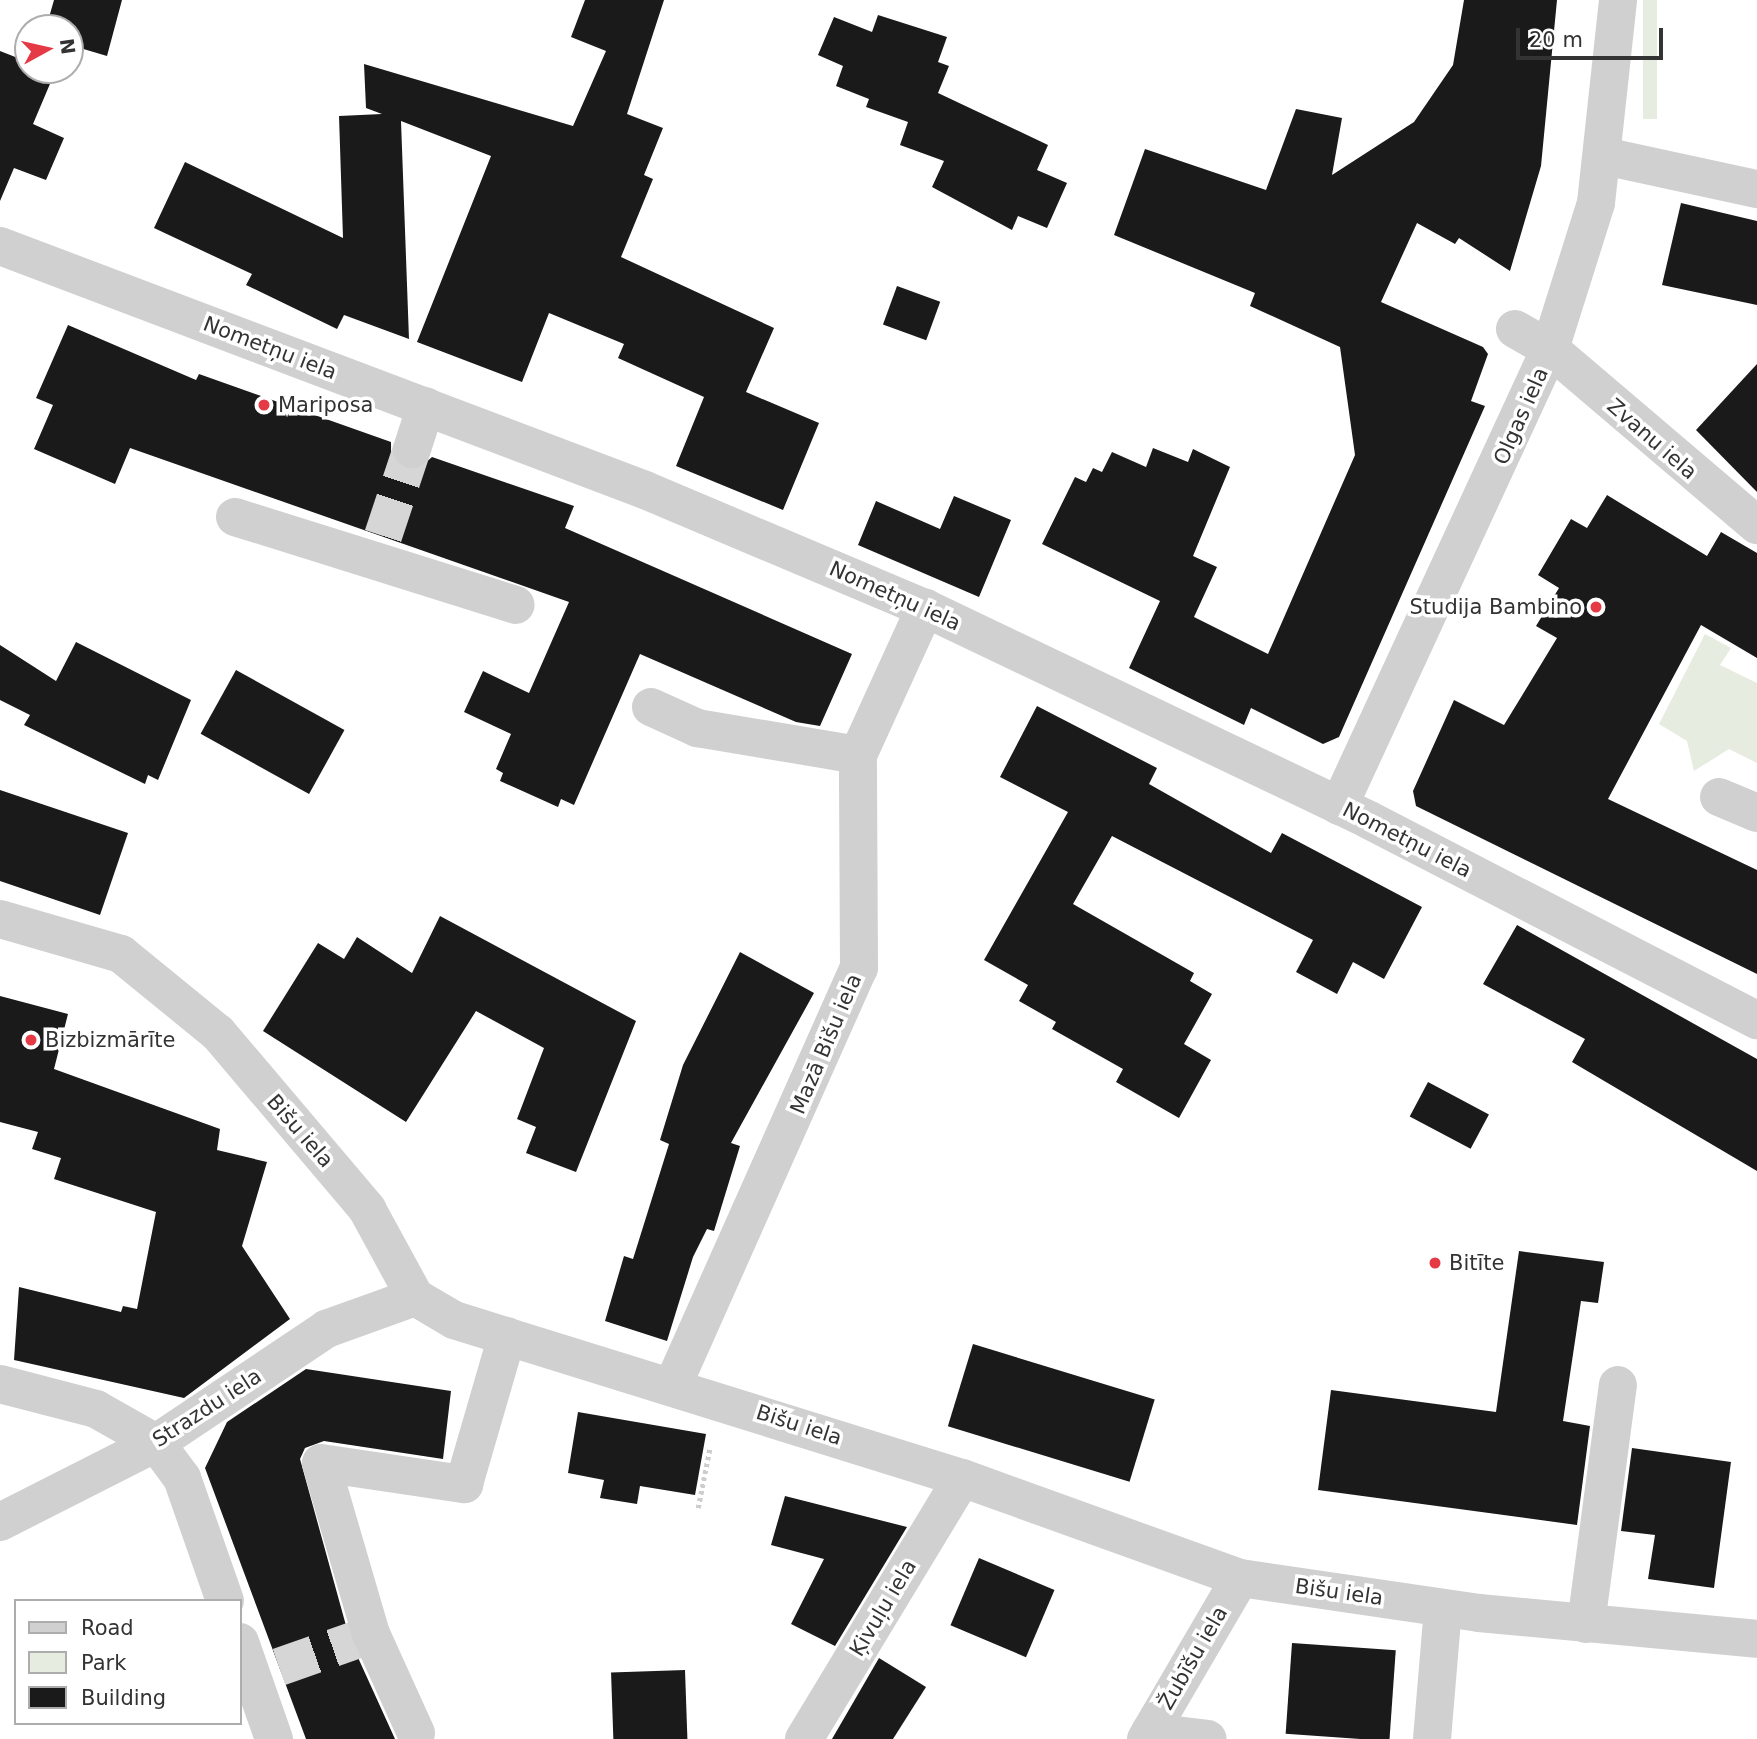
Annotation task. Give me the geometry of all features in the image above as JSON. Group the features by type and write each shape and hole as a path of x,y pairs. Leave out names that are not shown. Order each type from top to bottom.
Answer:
{"street":[{"name":"Olgas iela","path":"1339,806 1550,349 1596,203 1604,156 1618,0"},
{"path":"1604,156 1757,188"},
{"name":"Nometņu iela","path":"0,246 645,489 925,608 1339,806 1757,1020"},
{"name":"Zvanu iela","path":"1515,329 1550,349 1757,525"},
{"path":"412,449 426,406"},
{"path":"235,517 379,549 516,605"},
{"name":"Mazā Bišu iela","path":"673,1385 859,968 858,755 925,608"},
{"path":"650,707 697,728 858,755"},
{"path":"1719,797 1757,813"},
{"name":"Bišu iela","path":"0,919 121,954 218,1033 367,1209 415,1297 454,1320 673,1385 962,1478 1240,1578 1443,1608 1757,1639"},
{"name":"Strazdu iela","path":"0,1522 156,1443 326,1329 415,1297"},
{"path":"416,1733 368,1635 321,1463 464,1484 508,1336"},
{"path":"0,1384 96,1409 156,1443 182,1478 224,1599"},
{"path":"1586,1624 1618,1385"},
{"name":"Ķivuļu iela","path":"804,1739 962,1478"},
{"name":"Žubīšu iela","path":"1148,1736 1240,1578"},
{"path":"1432,1739 1443,1608"},
{"path":"257,1662 274,1739"},
{"path":"1148,1736 1208,1739"}],"path":[{"path":"698,1508 719,1400"}],"green space":[{"path":"1643,0 1657,0 1657,119 1643,119"},
{"path":"1705,634 1731,648 1720,665 1757,683 1757,763 1729,749 1694,771 1687,741 1659,724"}],"building":[{"path":"54,0 122,0 107,56 84,49 84,14 50,14"},
{"path":"585,0 664,0 627,114 663,128 644,175 653,179 621,257 774,328 746,392 819,423 783,510 676,466 704,397 618,358 624,344 549,313 522,382 417,342 491,156 401,121 409,339 344,315 337,329 246,285 252,274 154,228 185,162 343,238 339,116 382,114 366,108 364,64 573,126 606,51 571,37"},
{"path":"1464,0 1557,0 1541,166 1510,271 1459,238 1455,244 1417,223 1381,302 1483,347 1488,354 1471,401 1485,406 1339,737 1323,744 1251,708 1244,725 1129,668 1160,601 1042,544 1075,477 1086,482 1093,468 1102,472 1112,452 1146,467 1153,448 1188,462 1193,449 1230,467 1193,556 1217,567 1194,617 1268,654 1355,455 1340,347 1250,306 1255,293 1114,235 1145,149 1266,190 1296,109 1342,118 1332,175 1414,122 1453,65"},
{"path":"878,15 947,37 938,62 949,66 938,93 1048,145 1037,170 1067,183 1047,228 1018,216 1012,230 932,187 944,161 900,145 908,122 866,107 869,99 836,86 843,66 818,55 834,17 872,32"},
{"path":"0,51 14,56 14,84 50,84 33,124 64,138 46,180 14,168 0,201"},
{"path":"1681,203 1757,221 1757,305 1662,285"},
{"path":"897,286 940,302 926,340 883,325"},
{"path":"68,325 196,380 199,374 391,442 391,454 405,470 417,470 432,457 574,506 565,528 852,654 820,726 796,722 640,654 574,805 561,799 558,807 500,781 503,773 496,769 511,734 464,712 483,671 529,693 569,602 130,448 115,484 34,449 53,405 36,398"},
{"path":"1757,364 1757,492 1696,430"},
{"path":"1607,495 1707,556 1721,532 1757,553 1757,658 1701,625 1608,799 1757,870 1757,974 1416,806 1413,791 1454,700 1504,725 1557,638 1536,626 1559,588 1538,575 1571,519 1587,528"},
{"path":"954,496 1011,520 979,597 858,545 876,501 940,529"},
{"path":"76,642 191,700 158,780 148,775 145,784 24,725 30,715 0,700 0,645 56,681"},
{"path":"236,670 344,730 309,794 201,734"},
{"path":"1037,706 1157,768 1149,784 1271,853 1282,833 1422,907 1384,979 1353,962 1337,994 1296,972 1313,940 1112,836 1073,904 1194,973 1190,981 1212,994 1184,1044 1211,1060 1179,1118 1116,1082 1123,1069 1052,1029 1056,1022 1019,1001 1028,985 984,960 1068,812 1000,777"},
{"path":"0,790 128,833 100,915 0,881"},
{"path":"440,916 636,1021 576,1172 526,1153 536,1127 517,1119 544,1048 476,1011 406,1122 263,1031 318,943 344,959 357,937 412,973"},
{"path":"1517,925 1757,1059 1757,1171 1572,1062 1585,1039 1483,984"},
{"path":"740,952 814,993 731,1143 740,1146 714,1231 707,1229 693,1257 667,1341 605,1321 624,1256 633,1259 669,1144 660,1140 683,1065"},
{"path":"0,996 68,1014 54,1069 220,1129 217,1150 267,1162 242,1246 290,1319 184,1398 14,1360 19,1287 121,1312 123,1306 137,1309 156,1212 54,1179 61,1158 32,1149 38,1132 0,1122"},
{"path":"1428,1082 1489,1114 1471,1149 1410,1116"},
{"path":"1519,1251 1604,1262 1598,1303 1581,1301 1563,1421 1590,1426 1577,1525 1318,1490 1331,1390 1496,1412"},
{"path":"973,1344 1155,1400 1130,1482 948,1426"},
{"path":"306,1369 451,1391 443,1459 324,1441 305,1448 300,1459 350,1640 395,1739 306,1739 205,1468 227,1422"},
{"path":"578,1412 706,1434 695,1495 640,1486 637,1504 600,1498 604,1480 568,1473"},
{"path":"1632,1448 1731,1462 1714,1588 1648,1579 1655,1535 1621,1531"},
{"path":"785,1496 907,1527 835,1646 791,1624 824,1559 771,1545"},
{"path":"979,1558 1054,1590 1026,1657 950,1625"},
{"path":"1292,1643 1396,1650 1390,1739 1286,1734"},
{"path":"879,1658 926,1687 893,1739 832,1739"},
{"path":"685,1670 687,1739 613,1739 611,1673"}],"tunnel":[{"path":"383,536 412,449"},
{"path":"279,1667 364,1637"}],"place":[{"name":"Mariposa","path":"264,405"},
{"name":"Studija Bambino","path":"1596,607"},
{"name":"Bizbizmārīte","path":"31,1040"},
{"name":"Bitīte","path":"1435,1263"}]}
